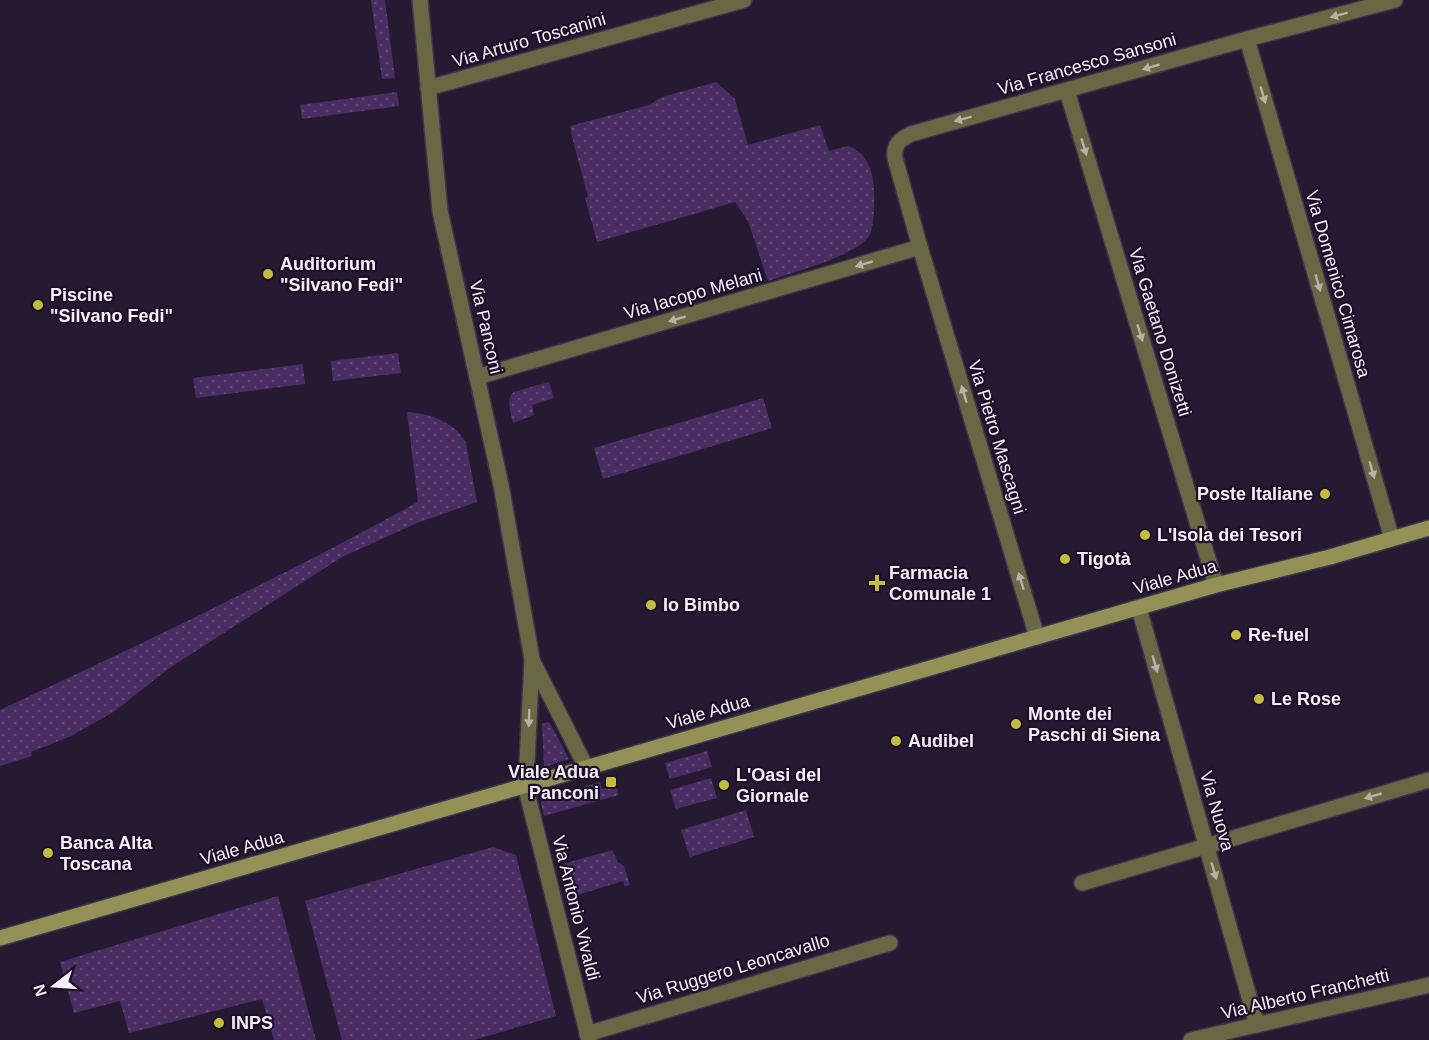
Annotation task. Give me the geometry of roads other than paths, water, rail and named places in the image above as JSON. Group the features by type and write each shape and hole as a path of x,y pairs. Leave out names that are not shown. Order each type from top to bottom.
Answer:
{"main road":[{"name":"Viale Adua","path":"0,939 1216,585 1330,557 1429,528"}],"street":[{"name":"Via Panconi","path":"420,0 440,211 501,485 532,659 525,785"},
{"name":"Via Arturo Toscanini","path":"428,88 744,0"},
{"name":"Via Francesco Sansoni","path":"920,248 895,158 897,142 911,134 1247,39 1395,0"},
{"name":"Via Domenico Cimarosa","path":"1247,39 1392,539"},
{"name":"Via Gaetano Donizetti","path":"1067,91 1216,585"},
{"name":"Via Iacopo Melani","path":"477,377 920,248"},
{"name":"Via Pietro Mascagni","path":"920,248 1037,637"},
{"name":"Via Nuova","path":"1138,608 1257,1025"},
{"name":"Via Panconi","path":"532,659 586,767"},
{"path":"1082,883 1429,780"},
{"name":"Via Antonio Vivaldi","path":"525,785 588,1037"},
{"name":"Via Ruggero Leoncavallo","path":"588,1037 890,943"},
{"name":"Via Alberto Franchetti","path":"1191,1040 1429,985"}],"place":[{"name":"Auditorium \"Silvano Fedi\"","path":"268,274"},
{"name":"Piscine \"Silvano Fedi\"","path":"38,305"},
{"name":"Poste Italiane","path":"1325,494"},
{"name":"L'Isola dei Tesori","path":"1145,535"},
{"name":"Tigotà","path":"1065,559"},
{"name":"Farmacia Comunale 1","path":"877,583"},
{"name":"Io Bimbo","path":"651,605"},
{"name":"Re-fuel","path":"1236,635"},
{"name":"Le Rose","path":"1259,699"},
{"name":"Monte dei Paschi di Siena","path":"1016,724"},
{"name":"Audibel","path":"896,741"},
{"name":"Viale Adua Panconi","path":"611,782"},
{"name":"L'Oasi del Giornale","path":"724,785"},
{"name":"Banca Alta Toscana","path":"48,853"},
{"name":"INPS","path":"219,1023"}]}
